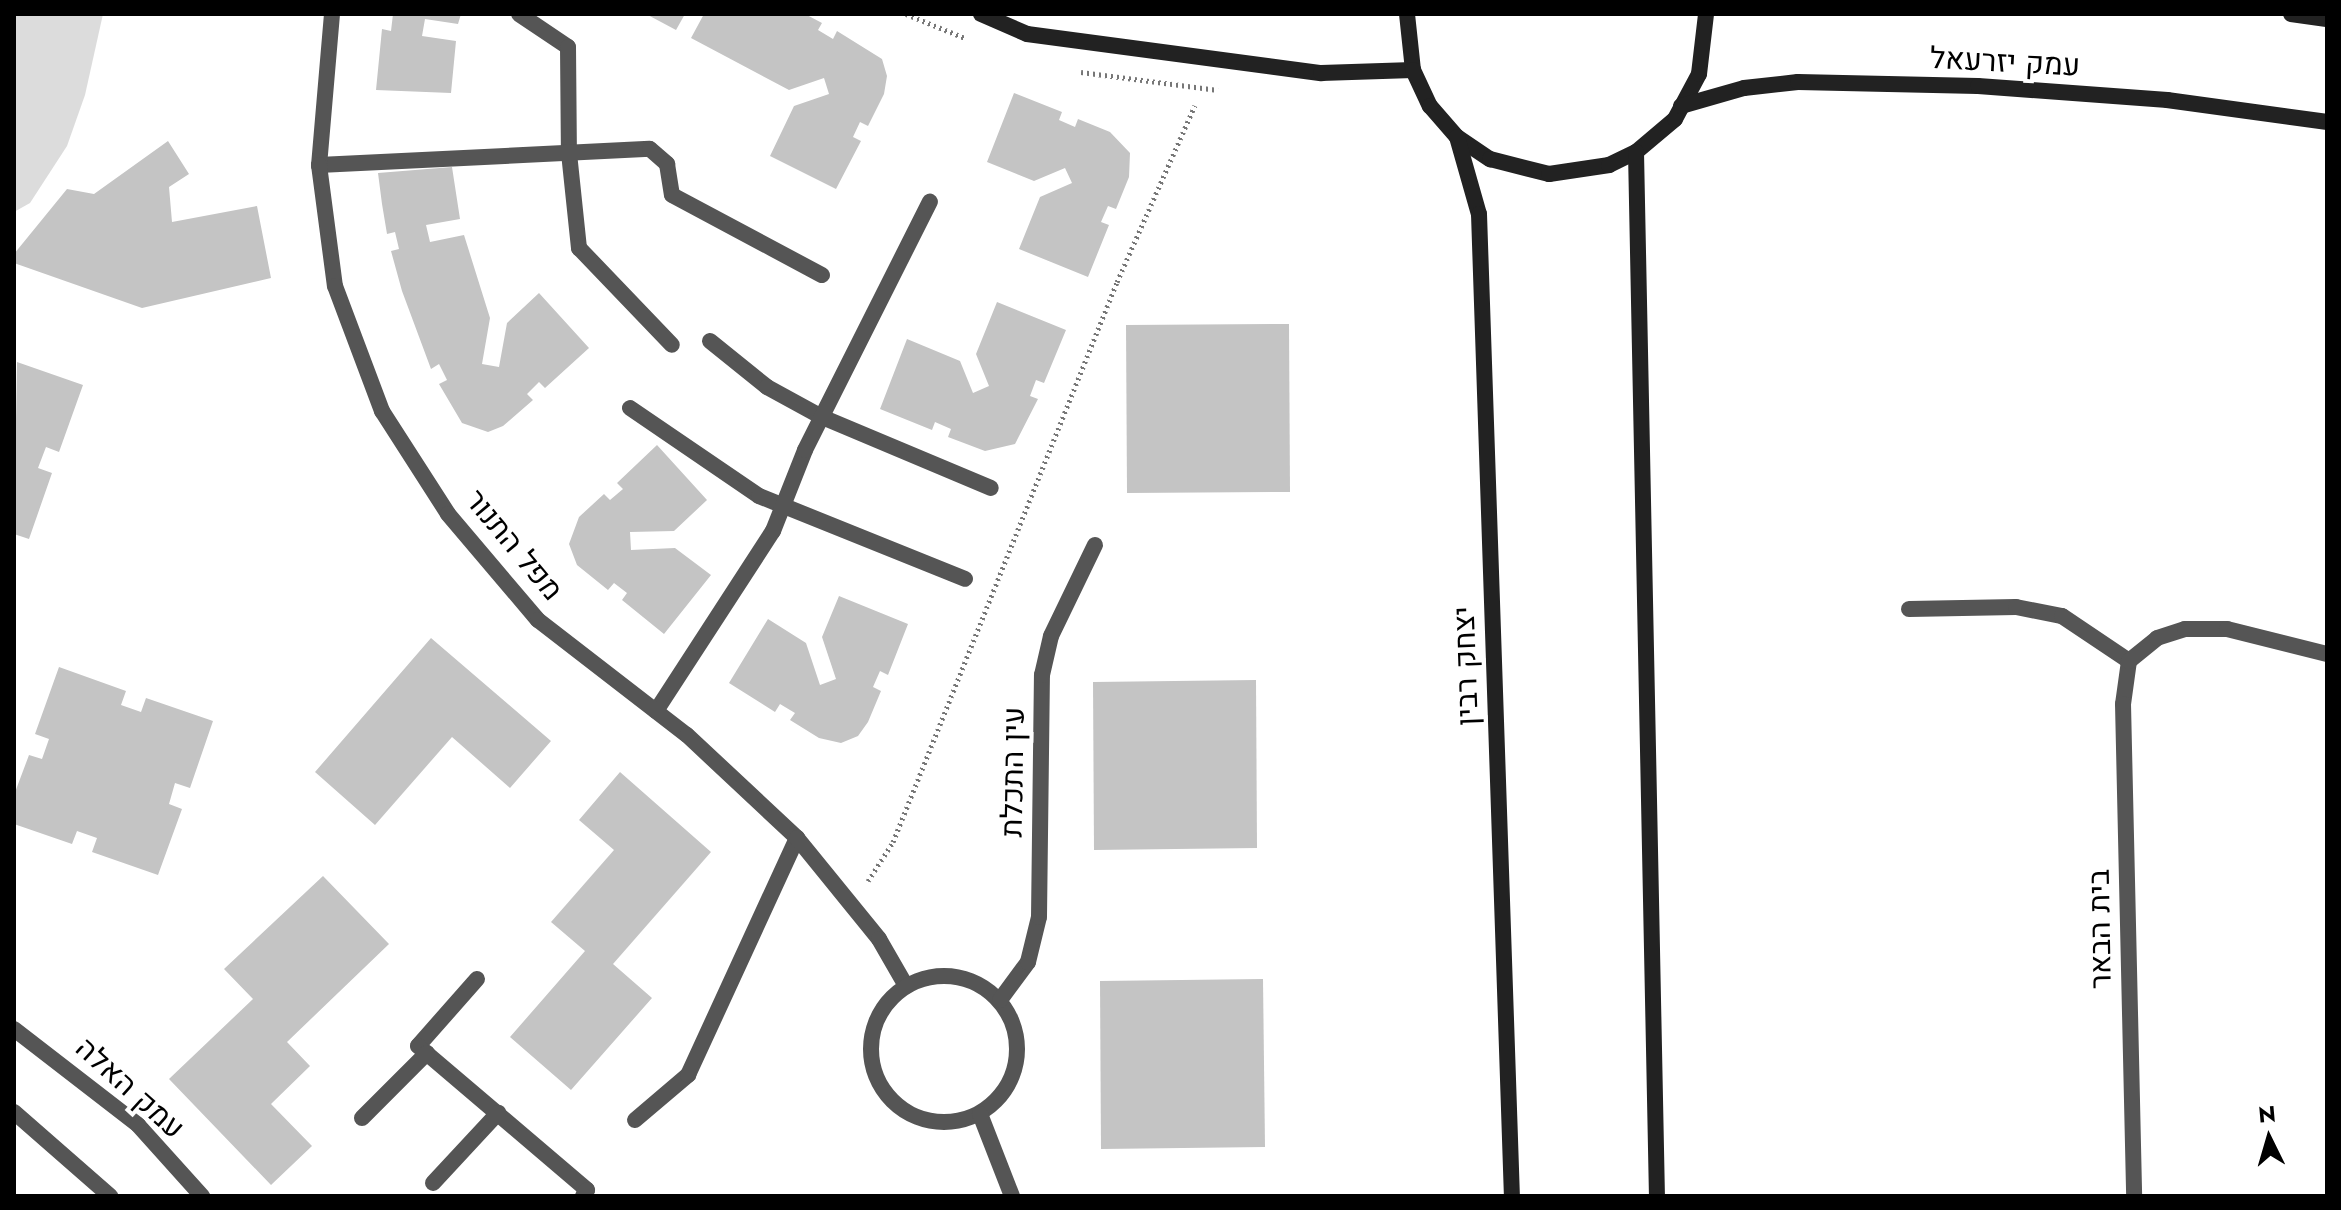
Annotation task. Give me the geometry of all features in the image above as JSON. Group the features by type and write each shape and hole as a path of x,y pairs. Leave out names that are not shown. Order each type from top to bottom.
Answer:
{"main road":[{"path":"981,14 1027,34 1321,73 1413,70"},
{"path":"1407,14 1413,70 1430,106 1457,137 1490,159 1549,174 1579,173 1636,152 1675,119 1699,74 1706,14"},
{"path":"2291,14 2327,19"},
{"name":"עמק יזרעאל","path":"1681,106 1758,87 1858,83 2167,100 2327,122"},
{"name":"יצחק רבין","path":"1457,137 1479,214 1512,1196"},
{"path":"1636,152 1657,1196"}],"street":[{"name":"מפל התנור","path":"332,14 319,165 335,286 382,411 448,514 538,620 656,711 797,838 852,906 906,986"},
{"path":"519,14 568,47 569,153 579,248 672,345"},
{"path":"319,165 650,149 667,164 672,195 822,275"},
{"path":"656,711 773,531 822,417 930,202"},
{"path":"710,341 767,387 822,417 991,488"},
{"path":"630,408 782,508 813,515 965,579"},
{"name":"עין התכלת","path":"1000,1000 1028,962 1039,917 1042,675 1051,636 1095,545"},
{"path":"1909,609 2016,607 2062,616 2129,661 2157,638 2185,629 2227,629 2327,654"},
{"name":"בית הבאר","path":"2129,661 2123,704 2134,1196"},
{"path":"635,1120 688,1075 797,838"},
{"path":"955,977 984,987 1000,1000 1018,1040 1017,1061 1010,1082 980,1114 958,1121 913,1116 880,1086 871,1053 876,1019 906,986 925,978 955,977"},
{"path":"477,979 418,1046 587,1190 583,1196"},
{"name":"עמק האלה","path":"14,1029 138,1125 202,1196"},
{"path":"362,1118 427,1053"},
{"path":"14,1112 110,1196"},
{"path":"433,1183 498,1113"},
{"path":"980,1114 1012,1196"}],"path":[{"path":"852,906 893,842 1111,297 1195,105"}],"shaded area":[{"path":"14,14 103,14 85,95 67,146 30,203 14,212"}],"building":[{"path":"393,14 461,14 458,24 425,19 422,36 456,41 451,93 376,90 382,29 391,31"},
{"path":"646,14 685,14 676,30"},
{"path":"704,14 805,14 822,23 818,30 833,39 837,31 882,59 887,76 884,94 868,126 860,122 853,137 861,141 836,189 770,156 794,106 829,94 824,78 789,90 691,38"},
{"path":"1014,93 1062,112 1059,120 1075,127 1078,119 1110,132 1130,153 1129,177 1116,209 1108,206 1101,222 1109,225 1088,277 1019,249 1040,197 1072,183 1065,168 1034,181 987,162"},
{"path":"168,141 189,174 169,187 172,222 257,206 271,278 142,308 14,263 14,254 67,189 94,194"},
{"path":"452,167 460,219 426,225 430,242 464,235 490,318 482,364 499,367 507,323 539,293 589,348 545,388 539,382 527,394 533,400 503,426 488,432 462,423 439,384 447,380 439,364 431,369 402,291 391,251 399,249 395,232 387,234 382,204 378,173"},
{"path":"997,302 1066,330 1044,383 1036,380 1030,396 1038,399 1015,444 985,451 948,437 951,429 935,422 932,430 880,409 907,339 960,361 973,393 989,386 976,354"},
{"path":"1289,324 1290,492 1127,493 1126,325"},
{"path":"17,362 83,385 59,452 46,447 38,468 52,473 29,539 14,534"},
{"path":"657,445 707,500 674,531 630,532 631,550 675,548 711,575 664,634 622,600 627,593 614,583 608,590 577,565 569,544 579,517 604,494 610,500 623,489 617,483"},
{"path":"839,596 908,624 888,675 880,671 873,687 881,691 868,722 858,736 841,743 819,738 790,720 795,713 780,704 775,712 729,683 768,619 806,643 820,685 836,679 822,637"},
{"path":"431,638 551,741 510,788 452,737 375,825 315,772"},
{"path":"59,667 126,691 121,705 141,712 146,698 213,721 190,788 175,783 169,804 182,809 158,875 92,852 97,838 77,831 72,844 14,824 14,795 29,755 42,759 49,739 35,734"},
{"path":"1256,680 1257,848 1094,850 1093,682"},
{"path":"620,772 711,852 613,964 652,998 571,1090 510,1037 585,951 551,922 614,850 579,820"},
{"path":"323,876 389,944 287,1042 310,1066 271,1104 312,1146 271,1185 169,1079 253,999 224,969"},
{"path":"1263,979 1265,1147 1101,1149 1100,981"}]}
